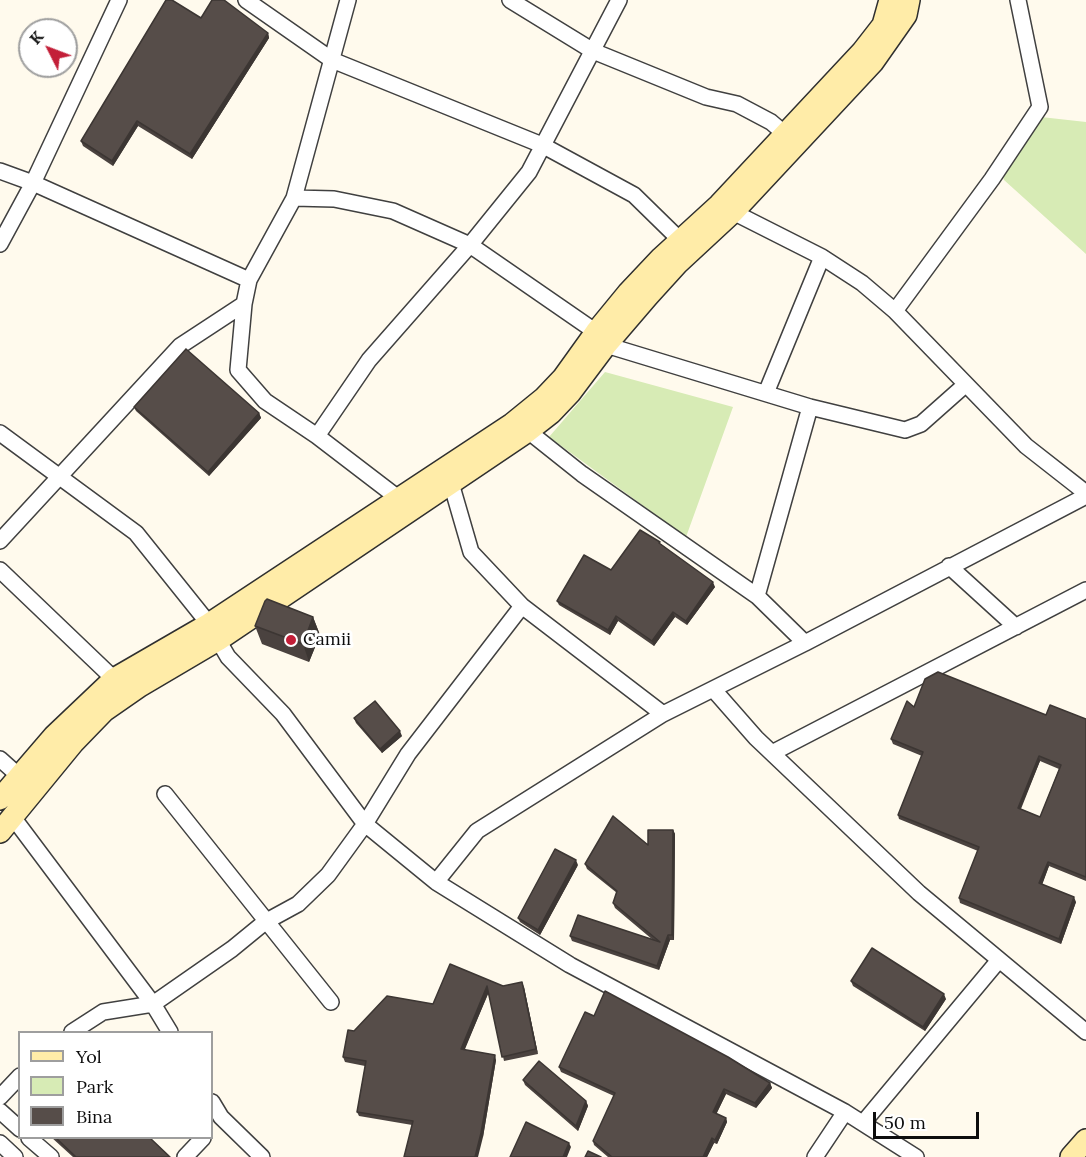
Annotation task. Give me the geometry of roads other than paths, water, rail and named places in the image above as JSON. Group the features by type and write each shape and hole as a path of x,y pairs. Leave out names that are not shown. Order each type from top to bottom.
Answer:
{"street":[{"path":"0,244 33,183 119,0"},
{"path":"246,0 332,60 542,145 634,195 680,240"},
{"path":"348,0 294,198 249,280 244,304 238,370 265,402 317,436 398,498"},
{"path":"510,0 593,51 706,97 736,104 771,122 785,134"},
{"path":"317,436 369,360 470,245 529,172 620,0"},
{"path":"4,816 104,711 398,498 512,424 537,404 678,263 726,208 785,134 862,52 883,25 890,0"},
{"path":"4,816 19,776 80,710 114,679 214,632 451,483 551,413 570,393 628,293 680,240 726,208 873,62 906,15 909,0"},
{"path":"895,311 992,179 1040,107 1018,0"},
{"path":"0,171 33,183 249,280"},
{"path":"294,198 334,199 393,211 470,245 601,339 810,407 905,430 921,424 965,385"},
{"path":"436,882 477,831 663,714 805,643 1086,494 1026,446 895,311 862,283 822,257 726,208"},
{"path":"766,393 822,257"},
{"path":"0,541 180,346 244,304"},
{"path":"757,596 810,407"},
{"path":"528,431 582,474 757,596 805,643"},
{"path":"0,433 136,533 214,632 228,657 283,714 365,824 436,882 570,965 845,1112 916,1157"},
{"path":"451,483 471,552 522,606 663,714"},
{"path":"949,566 1016,627"},
{"path":"0,570 114,679"},
{"path":"772,753 1086,590"},
{"path":"74,1031 103,1012 153,1004 232,949 265,922 298,904 328,875 365,824 408,754 522,606"},
{"path":"713,688 756,738 919,893 1086,1032"},
{"path":"0,759 19,776"},
{"path":"165,795 331,1002"},
{"path":"4,816 153,1004 169,1031"},
{"path":"863,1123 999,960"},
{"path":"0,1097 18,1078"},
{"path":"213,1107 216,1123 262,1157"},
{"path":"0,1111 18,1127"},
{"path":"815,1157 845,1112"},
{"path":"31,1139 51,1157"},
{"path":"185,1157 201,1139"},
{"path":"1071,1157 1086,1140"},
{"path":"0,1143 15,1157"}],"place":[{"name":"Camii","path":"291,640"}]}
